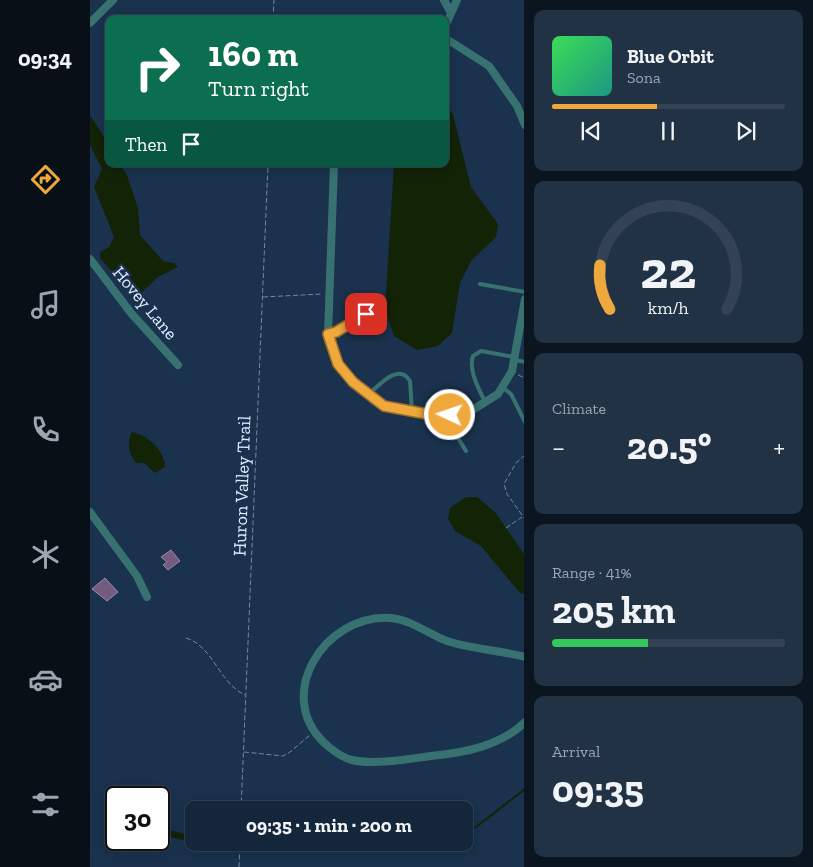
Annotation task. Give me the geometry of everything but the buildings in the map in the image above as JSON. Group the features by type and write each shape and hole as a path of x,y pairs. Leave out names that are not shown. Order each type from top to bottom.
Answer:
{"street":[{"path":"90,23 113,0"},
{"path":"444,0 451,13"},
{"path":"449,18 457,0"},
{"path":"449,40 490,66 517,106 524,125"},
{"path":"334,167 328,334 338,364 353,382 384,406 443,417 474,409 498,394 512,370 524,299"},
{"name":"Hovey Lane","path":"90,259 131,313 178,365"},
{"path":"90,512 137,576 147,597"},
{"path":"524,657 449,642 431,635 410,622 392,618 373,619 350,626 327,641 311,664 305,688 305,701 315,731 329,747 352,760 384,760 458,754 494,742 524,722"}],"lane":[{"path":"480,284 524,292"},
{"path":"328,334 336,332 366,314"},
{"path":"485,402 476,383 472,363 473,356 481,352 514,358 524,362"},
{"path":"369,394 385,380 397,374 402,374 410,381 412,411"},
{"path":"502,387 511,394 524,422"},
{"path":"450,415 455,433 466,451"}],"path":[{"path":"273,15 274,0"},
{"name":"Huron Valley Trail","path":"241,801 268,167"},
{"path":"262,297 330,294"},
{"path":"506,528 523,517 507,494 504,484 516,463 524,455"},
{"path":"186,638 196,641 230,686 246,696"},
{"path":"244,752 282,756 315,731"},
{"path":"239,867 240,851"}],"shaded area":[{"path":"449,108 453,115 471,187 498,224 496,237 471,261 460,283 452,333 438,346 417,350 394,336 385,309 394,167 449,167"},
{"path":"90,116 105,141 105,167 122,167 127,175 138,208 140,235 163,261 174,263 178,267 158,277 138,296 132,295 100,258 100,252 109,247 114,237 94,187 102,169 90,145"},
{"path":"132,432 143,436 159,449 165,467 155,473 144,463 136,463 129,448"},
{"path":"466,497 477,497 495,512 524,554 524,594 520,593 481,546 455,531 448,519 450,508"},
{"path":"170,830 185,834 185,840 170,837"}],"waterway":[{"path":"473,828 524,790"}],"route":[{"path":"366,314 336,332 328,334 338,364 353,382 384,406 443,417 450,415"}]}
